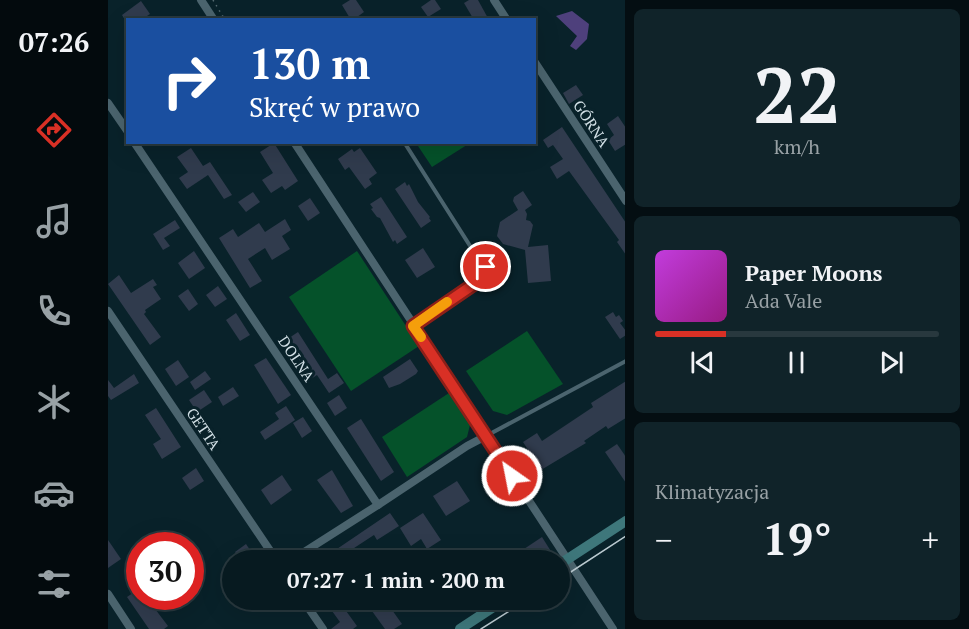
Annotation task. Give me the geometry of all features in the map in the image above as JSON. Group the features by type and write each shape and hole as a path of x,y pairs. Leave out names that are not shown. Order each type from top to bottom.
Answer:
{"main road":[{"path":"570,557 625,522"},
{"path":"460,629 489,610"}],"street":[{"path":"201,0 213,18"},
{"path":"494,0 506,18"},
{"name":"GÓRNA","path":"536,65 625,199"},
{"path":"108,103 126,129"},
{"name":"DOLNA","path":"135,144 378,504"},
{"path":"295,144 486,436 556,550"},
{"name":"GETTA","path":"108,311 270,550"},
{"path":"307,550 466,446 486,436"},
{"path":"570,571 613,629"},
{"path":"108,594 131,629"},
{"path":"310,610 323,629"}],"lane":[{"path":"405,144 486,272 483,278 413,326"},
{"path":"486,436 625,362"}],"path":[{"path":"213,0 224,18"}],"green space":[{"path":"417,144 468,144 432,167"},
{"path":"357,251 419,346 351,391 289,297"},
{"path":"527,331 563,384 507,415 493,411 466,371"},
{"path":"449,393 470,425 467,437 407,477 382,437"}],"shaded area":[{"path":"572,11 589,24 587,39 576,50 570,46 577,36 556,16"}],"building":[{"path":"350,0 356,0 364,12 356,18 350,18 342,5"},
{"path":"435,0 441,9 428,17 421,7"},
{"path":"469,0 478,0 488,18 473,18 464,3"},
{"path":"141,1 150,14 144,18 126,18 126,20 122,15"},
{"path":"576,85 583,95 569,104 563,93"},
{"path":"618,116 625,126 625,145 615,151 608,140 614,135 607,124"},
{"path":"562,127 625,222 625,254 617,242 619,240 569,171 557,179 550,167 563,159 553,145 548,148 543,140"},
{"path":"275,144 298,181 285,190 282,186 271,193 262,180 273,173 260,152"},
{"path":"191,148 203,166 210,162 232,195 224,199 208,175 187,189 179,178 188,172 177,157"},
{"path":"360,148 377,173 369,179 372,184 365,189 349,167 345,170 338,159 352,149 354,152"},
{"path":"405,182 407,186 409,184 418,202 430,217 431,221 421,228 395,189"},
{"path":"523,191 532,205 525,210 526,220 533,225 528,247 548,245 551,281 528,283 525,250 503,244 497,236 500,222 518,210 513,201 514,197"},
{"path":"253,192 260,202 246,212 238,202"},
{"path":"381,197 407,237 397,244 395,240 393,242 380,218 371,209 373,208 370,204"},
{"path":"310,198 320,213 308,221 298,206"},
{"path":"285,219 291,230 282,236 290,249 272,260 265,248 248,259 262,281 250,288 219,238 233,229 238,237 259,223 265,232"},
{"path":"175,220 180,228 164,238 170,246 163,250 153,234"},
{"path":"423,248 435,267 417,278 405,260"},
{"path":"194,251 205,268 189,279 178,263"},
{"path":"119,275 131,293 153,279 157,285 153,287 161,299 145,310 144,314 161,337 150,345 108,284"},
{"path":"218,286 227,299 215,307 206,295"},
{"path":"188,289 198,304 189,311 178,296"},
{"path":"613,312 616,317 619,315 623,321 620,323 625,330 625,336 620,339 605,317"},
{"path":"236,313 250,335 240,341 226,320"},
{"path":"298,332 328,379 337,373 344,383 329,393 317,375 311,379 286,340"},
{"path":"266,358 291,395 278,404 254,365"},
{"path":"410,359 418,371 416,374 389,388 383,377"},
{"path":"178,360 189,377 176,386 165,369"},
{"path":"205,371 211,379 195,390 190,382"},
{"path":"134,374 139,383 111,400 108,396 108,380 114,388"},
{"path":"625,382 625,419 608,429 606,426 584,441 586,443 541,470 523,442 537,433 542,441 593,407 591,403"},
{"path":"233,387 239,396 223,406 218,397"},
{"path":"204,390 212,402 197,412 189,400"},
{"path":"339,395 347,408 335,416 327,403"},
{"path":"286,406 295,420 265,440 260,432 279,419 275,413"},
{"path":"156,408 181,447 162,459 153,444 161,439 145,415"},
{"path":"303,417 312,431 302,438 293,423"},
{"path":"361,419 394,472 381,481 347,428"},
{"path":"617,444 625,456 625,482 605,452"},
{"path":"196,468 204,481 190,490 182,478"},
{"path":"332,470 353,506 341,513 317,480"},
{"path":"282,475 292,490 271,505 261,490"},
{"path":"457,481 470,501 446,516 433,496"},
{"path":"390,513 399,526 377,540 374,535 351,550 335,550"},
{"path":"423,513 441,540 427,549 421,539 411,546 400,528"},
{"path":"542,537 550,550 525,550"},
{"path":"108,540 121,559 108,568"},
{"path":"246,544 250,550 238,550"},
{"path":"136,610 156,610 168,626 164,629 149,629"},
{"path":"331,610 345,610 357,626 353,629 331,629 340,622"},
{"path":"371,610 392,610 402,624 394,629 385,629"}],"tram line":[{"path":"570,572 625,537"},
{"path":"481,629 511,610"}],"slow traffic":[{"path":"421,337 413,326 447,302"}],"route":[{"path":"486,267 483,278 413,326 512,476"}]}
